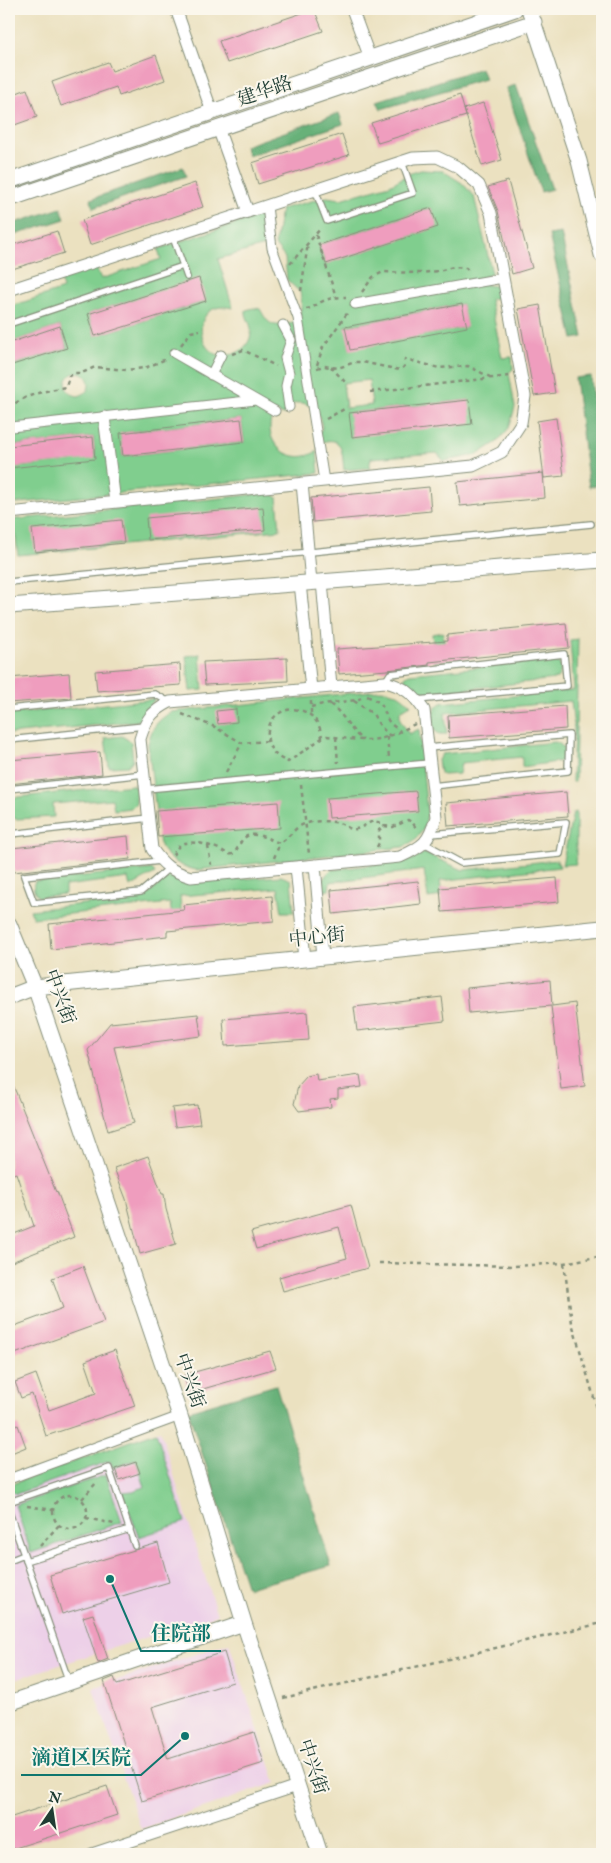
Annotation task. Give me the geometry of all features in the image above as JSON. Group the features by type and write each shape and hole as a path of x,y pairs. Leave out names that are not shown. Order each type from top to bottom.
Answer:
{"street":[{"path":"176,9 212,112"},
{"path":"352,9 370,58"},
{"path":"9,181 516,9"},
{"path":"531,16 579,161 602,255"},
{"name":"建华路","path":"9,199 218,128 531,16"},
{"path":"218,128 248,212"},
{"path":"9,290 413,158 437,157 458,167 480,185 490,213 525,396 521,423 502,452 473,466 9,513"},
{"path":"267,206 272,248 298,318 324,481"},
{"path":"353,301 503,278"},
{"path":"283,325 291,340 285,358 290,373 286,386 289,407"},
{"path":"174,353 275,411"},
{"path":"211,374 220,355"},
{"path":"11,428 256,400"},
{"path":"104,417 115,502"},
{"path":"302,483 311,582 331,687"},
{"path":"9,606 602,560"},
{"path":"311,582 311,689"},
{"path":"384,682 400,686 414,696 424,710 436,817 427,838 418,849 400,857 191,877 176,872 160,861 152,849 140,739 145,722 157,710 170,702 331,687 384,682"},
{"path":"312,865 323,957"},
{"path":"296,866 305,959"},
{"name":"中兴街","path":"9,924 35,987 180,1416 244,1623 320,1854"},
{"name":"中心街","path":"9,997 35,987 602,928"},
{"path":"9,1479 180,1416"},
{"path":"9,1702 244,1623"},
{"path":"92,1854 127,1849 298,1786"}],"lane":[{"path":"315,190 327,221 413,193 402,162"},
{"path":"172,237 187,277"},
{"path":"9,324 183,266"},
{"path":"9,582 591,524"},
{"path":"384,682 390,674 564,654 567,686 417,700"},
{"path":"9,709 155,694 170,702"},
{"path":"9,740 144,726"},
{"path":"428,748 569,735 568,771 432,786"},
{"path":"146,789 430,763"},
{"path":"9,789 144,774"},
{"path":"9,829 10,834 149,818"},
{"path":"566,822 560,854 461,864 427,838 566,822"},
{"path":"160,861 24,876 34,903 141,892 169,868"},
{"path":"9,1502 109,1468 136,1546"},
{"path":"9,1512 69,1682"},
{"path":"9,1560 25,1558 129,1528"}],"path":[{"path":"283,277 287,268 327,221"},
{"path":"316,234 336,297"},
{"path":"300,292 308,243"},
{"path":"476,282 466,268 453,267 439,272 383,272 373,277 364,291 353,301 347,313 323,347 315,369 324,366 338,368 354,362 362,362 400,370 404,367 406,359 411,359 424,365 439,368 468,366 492,378"},
{"path":"295,312 313,308 322,302 336,297 353,301"},
{"path":"9,408 16,402 35,393 66,387 69,376 74,373 82,373 95,367 126,370 146,368 174,353 191,332 200,330"},
{"path":"220,355 226,356 243,350 290,373"},
{"path":"330,366 346,383"},
{"path":"370,392 521,375"},
{"path":"9,400 16,402"},
{"path":"315,426 346,408"},
{"path":"311,707 354,701 365,694 380,702 385,710 388,722 400,731"},
{"path":"354,701 373,714 389,736 390,767"},
{"path":"170,702 184,715 215,727 242,743 268,741"},
{"path":"329,703 341,712 356,734 363,740"},
{"path":"322,738 321,730 312,716 297,709 281,712 274,718 268,734 268,741 272,752 288,762 322,738 380,739 425,718"},
{"path":"336,737 337,772"},
{"path":"220,782 242,743"},
{"path":"300,775 312,865"},
{"path":"169,868 172,856 178,846 184,843 208,846 229,855 233,854 243,839 254,834 280,843 299,826 306,823 334,822 357,830 370,822 376,821 384,826 392,827 408,820 414,822 427,838"},
{"path":"370,860 379,842 379,830 384,826"},
{"path":"208,846 212,875"},
{"path":"379,1263 514,1266 564,1263 602,1256"},
{"path":"564,1263 572,1323 602,1425"},
{"path":"72,1494 77,1496 87,1509 86,1518 76,1528 59,1526 52,1510 61,1497 72,1494"},
{"path":"26,1506 52,1510"},
{"path":"86,1518 129,1528"},
{"path":"25,1558 59,1526"},
{"path":"269,1701 602,1623"}],"shaded area":[{"path":"160,1430 217,1615 9,1681 9,1485"},
{"path":"229,1643 276,1783 141,1829 93,1688"}],"green space":[{"path":"481,68 485,79 381,109 377,101"},
{"path":"516,85 552,189 541,192 506,88"},
{"path":"339,113 343,124 248,156 245,146"},
{"path":"183,167 186,176 93,208 91,199"},
{"path":"421,170 443,171 462,183 474,196 491,269 491,274 484,277 486,285 495,286 500,290 501,297 490,299 502,358 512,357 513,369 509,373 515,407 509,428 497,442 477,455 444,461 437,453 371,458 369,468 344,470 341,448 335,441 323,442 318,435 322,428 317,413 307,404 301,403 294,404 288,408 283,415 275,411 270,432 280,449 288,454 307,456 317,451 319,473 9,504 9,468 95,458 93,437 9,446 9,366 67,348 60,326 9,343 9,307 63,289 60,279 96,267 101,279 161,259 158,249 259,216 268,245 218,259 233,308 218,307 208,313 202,322 202,333 205,343 212,352 222,355 236,353 242,350 251,335 246,310 260,309 268,321 278,325 293,322 299,316 300,292 287,280 285,258 275,245 281,209 327,197 341,199 390,185 411,173","holes":["431,208 437,227 325,264 319,245","198,279 206,301 95,336 88,314","462,304 466,327 350,349 346,326","79,372 84,374 89,381 86,392 78,396 70,393 66,387 69,377","369,380 372,405 346,408 343,383","469,400 352,437 350,413","241,419 244,442 123,456 121,433"]},
{"path":"61,208 65,219 9,237 9,225"},
{"path":"561,233 583,337 573,339 549,235"},
{"path":"591,376 600,485 589,487 575,378"},
{"path":"269,493 277,497 280,530 18,555 15,532 9,532 9,520"},
{"path":"443,632 446,656 463,654 460,661 435,663 432,634"},
{"path":"578,639 575,782 572,782 574,728 571,701 445,713 447,734 439,734 434,730 434,712 441,703 574,690 570,640"},
{"path":"200,654 203,690 190,691 186,656"},
{"path":"551,660 560,664 559,676 556,679 430,693 421,691 404,679 410,674"},
{"path":"380,690 397,694 411,705 400,711 400,720 409,734 419,729 427,813 423,830 413,841 403,847 196,870 175,862 163,851 160,846 148,744 155,725 171,712"},
{"path":"155,699 138,721 9,734 9,714"},
{"path":"122,736 131,742 133,760 128,766 109,767 105,738"},
{"path":"555,742 563,747 563,761 522,767 522,757 461,763 459,774 443,775 440,773 438,760 442,754"},
{"path":"133,785 136,790 136,803 131,808 114,810 112,799 53,804 54,817 16,819 9,816 10,798"},
{"path":"576,812 576,864 562,865 573,813"},
{"path":"424,853 463,870 557,860 560,867 440,881 442,896 428,898 424,870 330,882 329,890 323,891 324,879 331,870 411,860"},
{"path":"152,869 155,873 130,887 128,878 65,886 65,894 38,897 34,889 35,881"},
{"path":"281,876 291,880 294,912 282,912 278,888 180,896 182,922 173,923 170,903 33,918 30,910 137,898 149,894 168,877 192,883"},
{"path":"276,1385 331,1566 247,1588 188,1411"},
{"path":"156,1432 185,1522 139,1537 122,1492 145,1487 136,1460 113,1468 110,1461 16,1494 11,1491 9,1485"},
{"path":"106,1475 122,1522 31,1553 15,1505"}],"building":[{"path":"314,9 323,31 227,63 219,41"},
{"path":"156,55 165,80 119,96 116,87 61,106 52,82 108,62 112,71"},
{"path":"27,89 37,117 9,127 9,96"},
{"path":"460,95 466,116 378,143 371,123"},
{"path":"483,103 502,160 482,166 464,109"},
{"path":"342,134 349,155 258,184 252,163"},
{"path":"508,181 532,268 512,274 498,211 488,187"},
{"path":"195,183 203,207 90,245 82,220"},
{"path":"431,208 438,227 326,264 319,245"},
{"path":"57,231 64,253 9,270 9,246"},
{"path":"199,278 206,301 95,336 88,314"},
{"path":"462,304 467,327 350,350 345,327"},
{"path":"540,305 555,393 534,396 518,309"},
{"path":"60,326 67,348 9,366 9,343"},
{"path":"469,400 472,424 352,437 349,413"},
{"path":"556,418 564,476 544,478 537,421"},
{"path":"241,419 244,442 123,456 120,433"},
{"path":"93,437 95,459 9,468 9,446"},
{"path":"543,473 545,498 460,506 457,482"},
{"path":"429,487 431,511 313,522 311,498"},
{"path":"263,507 265,530 148,540 146,518"},
{"path":"121,520 124,543 35,552 32,529"},
{"path":"566,623 569,648 429,662 429,665 339,674 337,649 447,641 447,635"},
{"path":"287,658 288,681 205,685 203,662"},
{"path":"180,664 181,685 97,691 95,671"},
{"path":"69,673 71,698 9,703 9,678"},
{"path":"565,706 566,729 449,738 448,715"},
{"path":"236,709 237,722 218,724 216,711"},
{"path":"100,752 102,774 9,784 9,760"},
{"path":"416,791 418,811 329,818 327,798"},
{"path":"566,792 568,816 448,826 446,803"},
{"path":"278,802 280,828 158,837 156,811"},
{"path":"128,836 130,859 14,872 11,848"},
{"path":"557,878 559,902 442,912 440,888"},
{"path":"418,881 421,904 333,914 331,890"},
{"path":"272,896 274,921 167,931 167,936 51,949 49,924 184,910 183,905"},
{"path":"550,980 552,1006 575,1003 585,1086 561,1089 551,1006 469,1013 467,988"},
{"path":"442,997 445,1021 357,1031 354,1007"},
{"path":"307,1012 309,1040 225,1046 223,1019"},
{"path":"198,1014 201,1036 114,1047 134,1123 108,1131 88,1050 110,1023"},
{"path":"316,1074 317,1081 360,1075 362,1087 338,1090 338,1098 330,1099 331,1107 299,1111 294,1104 298,1086 307,1076"},
{"path":"9,1075 74,1237 9,1263 9,1236 34,1226 16,1173 9,1176"},
{"path":"197,1105 200,1124 175,1127 172,1108"},
{"path":"148,1156 162,1194 164,1194 166,1209 176,1244 140,1254 126,1199 114,1168"},
{"path":"351,1205 368,1268 283,1291 279,1277 347,1258 339,1227 256,1249 251,1232"},
{"path":"83,1266 104,1322 9,1356 9,1328 63,1308 52,1278"},
{"path":"115,1350 135,1406 46,1436 32,1394 21,1398 15,1382 36,1374 49,1410 96,1393 85,1361"},
{"path":"270,1351 276,1368 189,1393 184,1375"},
{"path":"18,1425 26,1447 9,1454 9,1429"},
{"path":"136,1462 140,1473 119,1480 115,1469"},
{"path":"158,1543 169,1582 62,1614 50,1575"},
{"path":"93,1614 108,1659 98,1663 83,1617"},
{"path":"224,1652 233,1682 152,1707 168,1759 254,1732 264,1763 142,1801 104,1681 114,1677 117,1685"},
{"path":"107,1786 117,1815 9,1850 9,1818"}],"place":[{"name":"住院部","path":"110,1579"},
{"name":"滴道区医院","path":"185,1736"}]}
